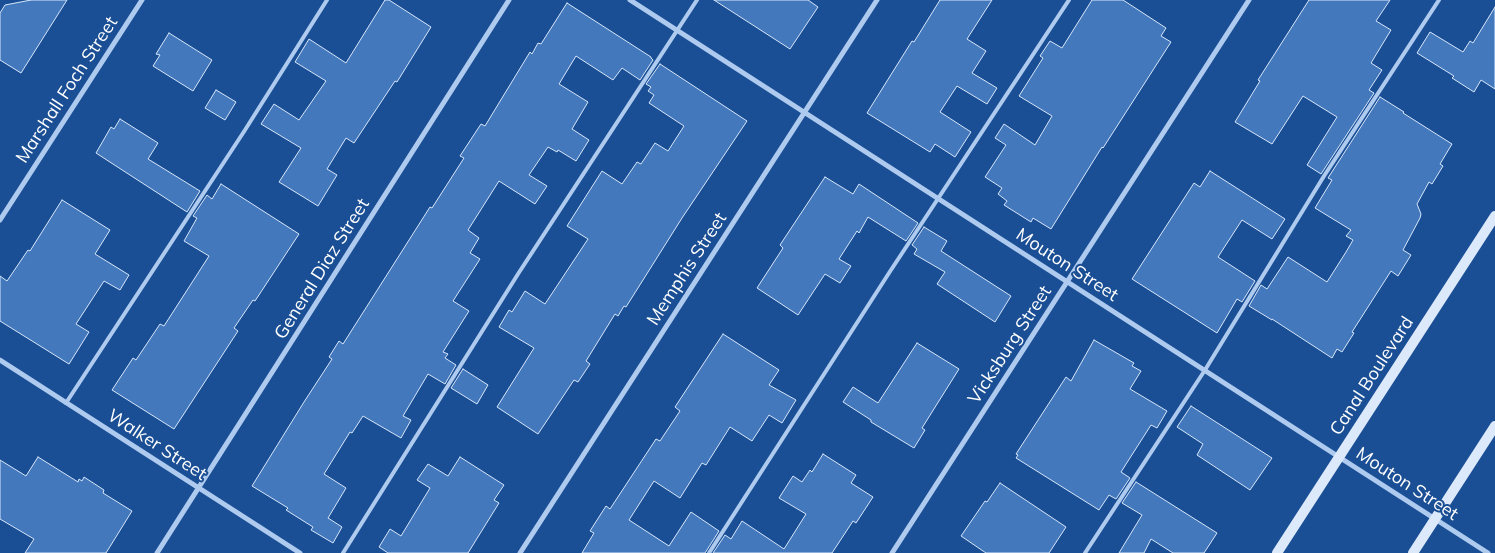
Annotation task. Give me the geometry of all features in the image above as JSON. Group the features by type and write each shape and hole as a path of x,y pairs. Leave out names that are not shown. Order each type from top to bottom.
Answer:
{"main road":[{"name":"Canal Boulevard","path":"1277,553 1495,216"},
{"path":"1413,553 1495,426"}],"street":[{"name":"Marshall Foch Street","path":"0,220 142,0"},
{"name":"General Diaz Street","path":"156,553 509,0"},
{"name":"Mouton Street","path":"630,0 1488,553"},
{"name":"Memphis Street","path":"520,553 877,0"},
{"name":"Vicksburg Street","path":"892,553 1249,0"},
{"name":"Walker Street","path":"0,360 300,553"}],"lane":[{"path":"66,403 245,130 327,0"},
{"path":"342,553 518,274 697,0"},
{"path":"709,553 938,198 1069,0"},
{"path":"1085,553 1204,370 1324,176 1439,0"}],"building":[{"path":"31,0 67,0 21,73 0,60 0,13 5,5"},
{"path":"385,0 389,0 431,27 397,82 395,81 354,143 346,138 327,169 337,175 318,206 279,182 301,148 261,124 274,104 299,120 326,81 295,62 309,39 346,63"},
{"path":"714,0 808,0 818,7 790,49"},
{"path":"940,0 992,0 967,39 986,51 972,73 997,88 987,104 957,86 940,112 971,132 955,157 935,144 930,152 867,113"},
{"path":"1092,0 1123,0 1166,28 1161,36 1171,42 1051,229 1033,218 1031,222 1004,205 1007,201 998,194 1002,188 985,177 1006,145 995,138 1004,124 1035,145 1052,116 1019,96 1043,58 1040,56 1050,41 1062,48"},
{"path":"1309,0 1390,0 1376,21 1391,30 1371,63 1382,70 1369,90 1374,93 1321,174 1307,165 1337,117 1303,96 1272,144 1235,122 1260,81 1258,80"},
{"path":"567,3 653,60 640,80 622,68 613,80 576,56 559,84 588,102 572,129 589,140 576,161 558,150 557,152 548,147 529,175 547,186 535,204 499,181 468,230 479,238 470,253 480,259 453,301 469,311 443,352 448,354 445,358 456,365 445,384 428,374 403,416 411,420 401,438 363,416 352,433 350,432 324,474 346,488 328,518 342,527 333,543 311,530 313,527 286,510 288,508 252,486 332,359 329,357 339,341 343,344 430,207 432,208 464,158 460,156 481,124 485,126 530,52 532,54 538,43 541,44"},
{"path":"1495,7 1495,89 1481,80 1474,92 1452,78 1454,76 1417,53 1430,32 1463,52 1470,41 1473,43"},
{"path":"169,33 212,60 193,91 153,66 160,55 156,54"},
{"path":"660,64 747,121 682,218 626,307 624,306 618,316 615,314 586,361 590,364 578,382 574,380 538,434 497,407 534,348 499,327 509,310 512,312 525,291 545,304 588,239 567,226 602,171 622,184 637,162 641,164 655,143 668,151 684,126 649,103 654,95 648,91 651,87 646,84"},
{"path":"216,90 236,102 225,120 205,108"},
{"path":"1380,97 1452,144 1440,164 1443,166 1432,184 1429,182 1417,204 1421,214 1420,218 1403,250 1411,255 1398,276 1391,271 1352,332 1354,333 1342,352 1337,349 1332,358 1249,306 1261,285 1267,289 1288,257 1327,282 1346,252 1353,240 1346,236 1351,230 1315,208 1332,180 1328,178"},
{"path":"120,119 158,143 148,159 200,191 187,212 96,153 111,127 114,129"},
{"path":"1210,171 1285,219 1272,239 1242,220 1218,257 1255,281 1242,302 1237,299 1217,333 1132,279 1194,183 1200,187"},
{"path":"825,177 853,194 859,184 918,223 906,241 868,217 859,233 857,231 839,259 851,266 840,283 825,274 798,315 757,288 783,248 780,245"},
{"path":"221,184 299,234 255,301 253,300 234,328 238,331 174,429 112,390 133,358 136,360 160,324 164,326 209,256 184,241 197,218 193,216 207,195 212,199"},
{"path":"62,200 110,230 95,254 129,275 120,290 104,281 76,324 89,332 69,364 0,321 0,276 7,281 28,250 30,251"},
{"path":"924,227 947,241 941,251 1011,296 995,322 937,284 945,272 914,254 917,249 912,245"},
{"path":"723,334 779,370 769,385 796,400 782,423 769,415 752,441 730,427 706,465 702,463 680,498 654,481 629,520 669,546 691,512 719,531 705,553 582,553 594,533 590,531 606,506 610,509 656,439 660,441 680,411 675,407"},
{"path":"1094,340 1134,363 1132,366 1141,371 1130,389 1167,411 1157,428 1151,425 1121,472 1130,478 1116,499 1109,495 1099,510 1016,458 1018,455 1016,454 1066,377 1071,381"},
{"path":"917,343 959,369 922,428 925,430 914,448 871,422 871,420 843,402 853,387 878,403"},
{"path":"463,369 488,385 477,404 451,388"},
{"path":"1191,406 1272,458 1250,490 1197,455 1203,444 1177,427"},
{"path":"823,454 856,475 851,483 873,497 856,523 853,521 832,553 713,553 725,535 731,539 742,521 784,549 806,514 779,498 793,476 802,482 810,470 812,472"},
{"path":"38,457 78,482 79,479 82,481 84,477 104,490 103,493 132,511 106,553 25,553 34,539 0,519 0,460 26,476"},
{"path":"460,457 504,485 494,500 499,503 468,553 388,553 379,547 390,529 401,536 430,488 417,480 428,464 448,476"},
{"path":"1136,482 1217,533 1204,553 1173,553 1151,539 1144,553 1119,553 1142,515 1122,503"},
{"path":"1000,483 1066,527 1049,553 986,553 961,536"}]}
